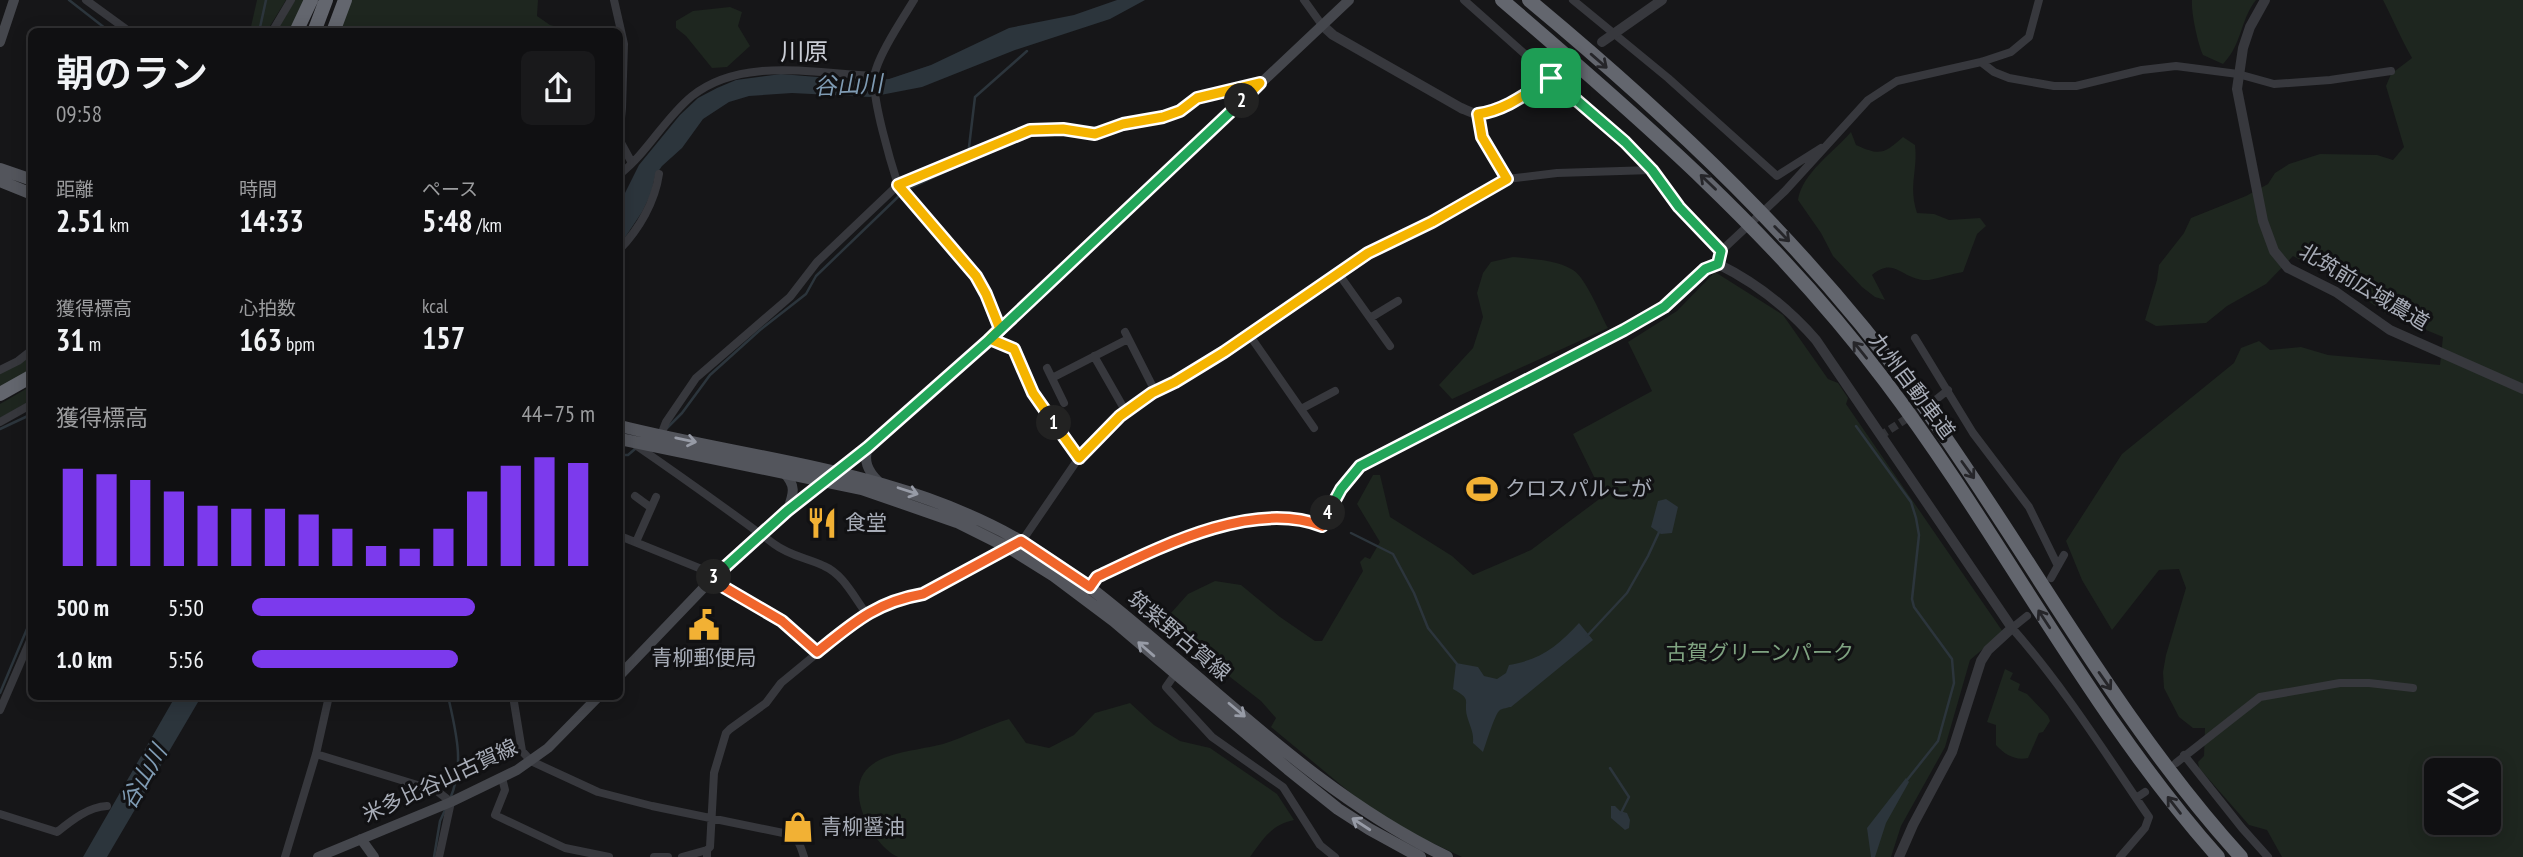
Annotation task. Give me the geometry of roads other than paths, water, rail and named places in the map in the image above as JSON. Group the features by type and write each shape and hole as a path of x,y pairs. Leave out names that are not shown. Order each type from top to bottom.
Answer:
{"highway":[{"path":"298,28 311,0"},
{"path":"316,28 329,0"},
{"path":"320,28 329,0"},
{"path":"334,28 345,0"},
{"name":"九州自動車道","path":"1502,0 1616,97 1711,184 1782,257 1835,318 1885,381 1948,469 2077,670 2126,740 2178,811 2218,857"},
{"name":"九州自動車道","path":"1529,0 1716,167 1784,236 1865,328 1975,481 2087,656 2138,729 2188,796 2241,857"},
{"path":"0,394 28,378"},
{"path":"0,400 28,384"}],"main road":[{"path":"0,42 14,0"},
{"path":"623,672 713,578 787,511 868,447 990,339 1349,0"},
{"path":"0,169 28,179"},
{"path":"0,181 28,192"},
{"name":"筑紫野古賀線","path":"623,427 837,471 936,500 1090,587 1296,761 1342,796 1409,839 1447,857"},
{"name":"筑紫野古賀線","path":"624,440 862,489 1016,545 1338,809 1420,857"},
{"path":"868,447 866,465 870,474 878,481"},
{"path":"784,472 793,484 794,492 787,511"},
{"name":"米多比谷山古賀線","path":"318,857 502,778 531,761 566,733 595,700"},
{"path":"361,839 374,857"}],"street":[{"path":"86,0 124,28"},
{"path":"274,28 290,0"},
{"path":"614,0 620,28"},
{"path":"914,0 888,44 874,76 877,101 898,185 976,276 1000,329"},
{"path":"1304,0 1333,35 1461,108 1478,114 1493,112 1509,105 1563,71"},
{"path":"1464,0 1625,142 1652,170 1679,207 1724,249"},
{"path":"1573,0 1615,33 1777,176 1832,141"},
{"path":"1602,42 1662,0"},
{"path":"1090,587 1097,577 1195,532 1265,519 1305,519 1322,526 1341,489 1360,466 1664,307 1705,269 1718,264 1724,249 1785,191 1868,100 1897,81 1999,57 2024,44 2033,30 2039,0"},
{"name":"北筑前広域農道","path":"2265,0 2250,27 2238,74 2239,105 2263,220 2274,251 2288,268 2336,292 2390,330 2523,389"},
{"path":"623,40 623,76"},
{"path":"1981,62 1994,72 2009,78 2054,86 2076,86 2142,69 2176,66 2238,74 2274,83 2330,80 2391,71"},
{"path":"623,171 694,95 738,75 799,70 874,76"},
{"path":"661,435 666,422 696,378 790,297 817,262 898,185 1030,130 1063,129 1095,134 1123,124 1180,111 1197,98 1260,83"},
{"path":"1478,114 1482,137 1507,179"},
{"path":"623,146 632,163"},
{"path":"682,857 707,854 710,846 714,773 726,733 766,703 780,683 866,613 906,597 923,594 1016,545 1093,442 1126,412 1155,391 1214,358 1368,253 1432,222 1507,179 1557,173 1652,170"},
{"path":"623,245 645,214 659,174"},
{"path":"1718,264 1771,295 1796,316 1816,340 2012,628 2038,658 2094,734 2149,817 2149,823 2119,857"},
{"path":"1338,272 1390,346"},
{"path":"1370,318 1398,301"},
{"path":"1248,333 1314,428"},
{"path":"1052,378 1127,335 1155,391"},
{"path":"1915,338 1973,433 2029,507 2057,564"},
{"path":"990,339 1014,349 1033,393 1079,458"},
{"path":"0,370 28,353"},
{"path":"1094,356 1126,412"},
{"path":"1047,368 1064,403"},
{"path":"1938,398 1948,390"},
{"path":"1301,409 1335,391"},
{"path":"0,422 28,406"},
{"path":"624,440 762,533 775,545 839,575 866,613"},
{"path":"635,496 650,507"},
{"path":"636,542 656,496"},
{"path":"623,537 699,568 722,586 782,621 817,652"},
{"path":"2050,578 2064,555"},
{"path":"1899,857 1952,751 1981,661 1988,650 2027,616"},
{"path":"0,710 4,690 28,644"},
{"path":"1175,674 1166,687 1212,737 1283,787 1320,845 1335,857"},
{"path":"2176,763 2260,697 2340,683 2413,688"},
{"path":"285,857 316,754 328,700"},
{"path":"514,700 522,751 531,761 598,792 793,835 804,857"},
{"path":"316,754 438,791 451,802 439,857"},
{"path":"2184,755 2268,857"},
{"path":"502,778 505,790 495,815 565,848 609,857"},
{"path":"2136,798 2145,792"},
{"path":"0,814 57,832 96,806 107,806"},
{"path":"654,857 668,857"}],"water":[{"name":"谷山川","path":"1117,0 1145,0 1110,19 1015,50 922,87 870,97 792,93 749,96 729,102 703,119 682,148 662,166 655,176 651,194 642,212 623,240 623,197 639,165 680,115 698,98 717,88 736,80 781,74 866,81 889,79 931,65 1009,28 1074,15"},
{"path":"1666,499 1678,507 1672,533 1661,534 1651,527 1658,501"},
{"path":"1579,623 1593,640 1511,707 1498,712 1483,752 1473,743 1465,698 1453,689 1456,663 1478,667 1484,676 1497,679 1506,673 1509,665 1530,660 1548,651"},
{"name":"谷山川","path":"173,700 199,700 107,857 83,857"},
{"path":"1906,778 1909,782 1886,823 1875,857 1871,857 1867,828"},
{"path":"1611,806 1627,813 1629,828 1625,830 1611,818"}],"waterway":[{"path":"69,0 105,28"},
{"path":"260,28 266,0"},
{"path":"906,190 970,160 975,97 1027,51"},
{"path":"667,428 682,413 710,375 760,330 806,294 816,276 901,194"},
{"path":"0,429 28,416"},
{"path":"1856,426 1911,502 1919,535 1912,599 1914,607 1952,659 1954,683 1938,741 1907,780"},
{"path":"623,455 628,455 635,449"},
{"path":"1587,636 1627,593 1660,530"},
{"path":"1351,533 1393,554 1414,593 1428,628 1457,664"},
{"path":"0,693 28,626"},
{"path":"449,700 458,748 455,786 450,799"},
{"path":"1610,768 1629,797 1621,813"},
{"path":"434,857 440,821 446,808"}],"tunnel":[{"path":"1880,436 1938,398"}],"place":[{"name":"クロスパルこが","path":"1482,489"},
{"name":"食堂","path":"822,523"},
{"name":"青柳郵便局","path":"704,625"},
{"name":"青柳醤油","path":"798,827"}],"district":[{"name":"川原","path":"804,52"}],"park label":[{"name":"古賀グリーンパーク","path":"1760,653"}]}
